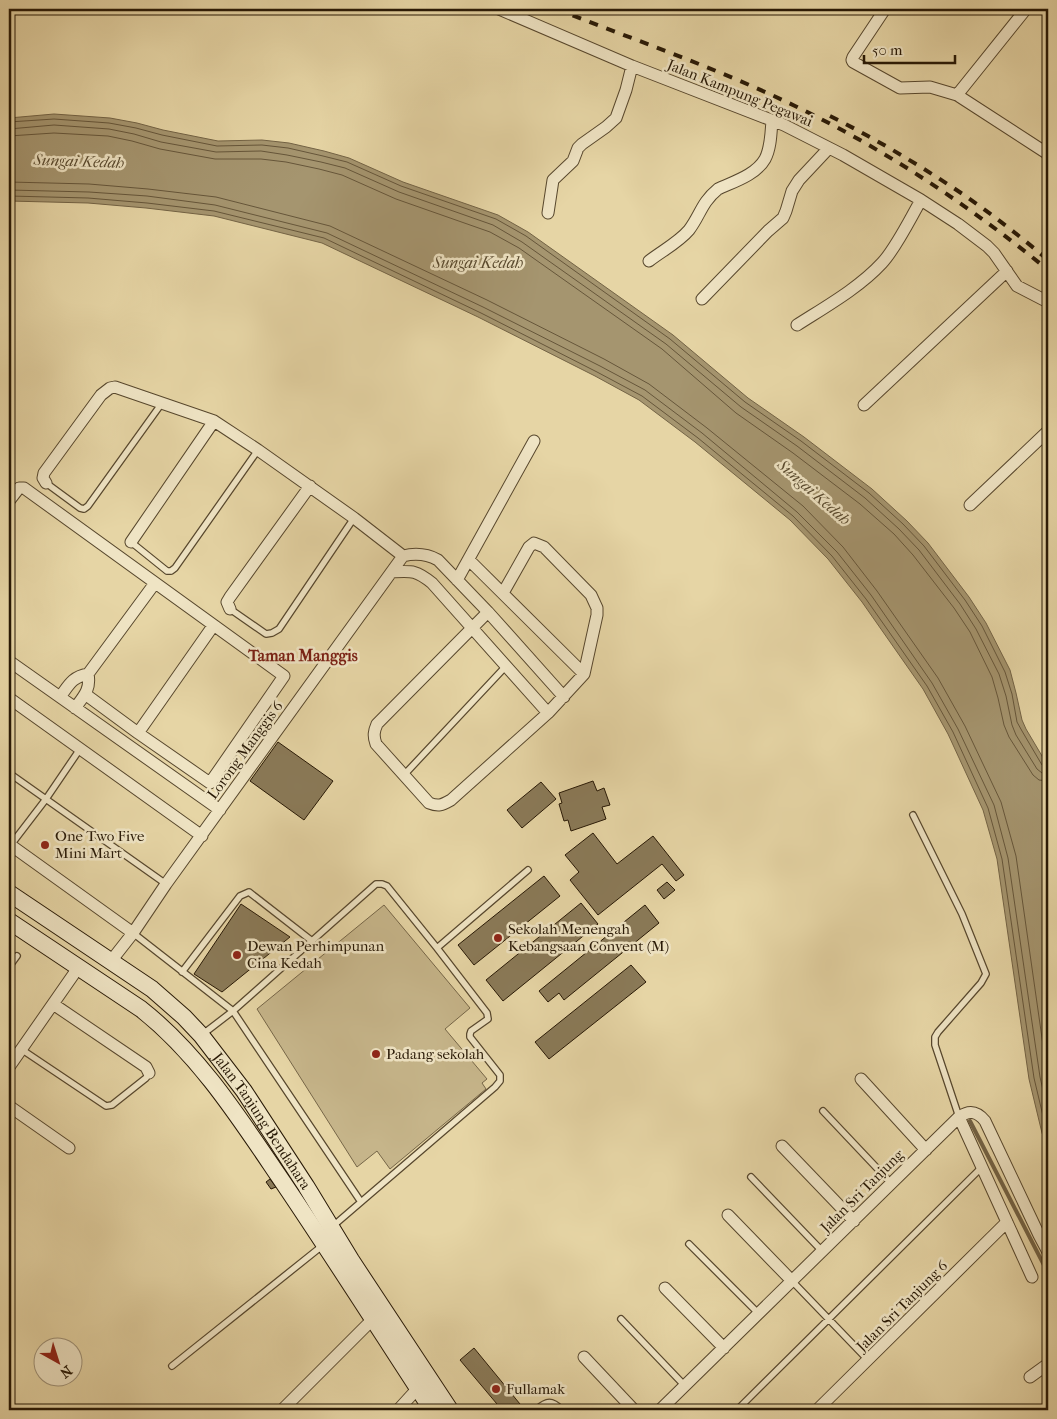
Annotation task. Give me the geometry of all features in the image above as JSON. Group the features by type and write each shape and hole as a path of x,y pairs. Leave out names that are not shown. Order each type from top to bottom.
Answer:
{"main road":[{"name":"Jalan Tanjung Bendahara","path":"9,893 152,989 201,1035 244,1091 450,1410"},
{"name":"Jalan Tanjung Bendahara","path":"9,921 141,1009 161,1025 183,1047 240,1119 432,1410"}],"street":[{"name":"Jalan Kampung Pegawai","path":"499,9 632,66 772,120 829,148 921,200 958,224 987,246 1017,286 1048,302"},
{"path":"885,9 853,57 853,62 900,88 930,87 957,95 1048,154"},
{"path":"957,95 1026,9"},
{"path":"548,213 553,180 573,161 578,148 582,144 616,118 632,66"},
{"path":"649,261 682,237 704,203 714,192 751,173 761,164 768,152 772,120"},
{"path":"702,299 783,218 792,191 829,148"},
{"path":"797,325 849,291 880,265 901,235 921,200"},
{"path":"864,405 1007,271"},
{"path":"46,483 43,478 44,473 106,390 115,387 214,421 310,486 403,556 419,554 438,560 488,612 564,697"},
{"path":"132,542 214,421"},
{"path":"970,504 1048,431"},
{"path":"458,580 534,441"},
{"path":"230,609 227,602 230,597 310,486"},
{"path":"9,501 19,488 24,488 284,676 210,783 85,694"},
{"path":"488,612 377,724 374,731 373,738 376,744 429,803 435,806 451,800 548,713 584,674 597,608 591,595 544,547 534,543 529,547 503,593"},
{"name":"Lorong Manggis 6","path":"111,962 134,933 166,884 403,556"},
{"path":"469,560 584,674"},
{"path":"392,572 409,571 421,573 473,627 548,713"},
{"path":"60,697 70,682 81,675 88,674 155,583"},
{"path":"138,733 213,626"},
{"path":"9,661 220,810"},
{"path":"76,708 89,687 88,674"},
{"path":"9,698 202,836"},
{"path":"10,845 134,933"},
{"path":"9,1066 78,968"},
{"path":"53,1004 146,1067 149,1073"},
{"path":"861,1079 926,1150"},
{"path":"9,1106 68,1148"},
{"path":"1032,1277 959,1117 964,1113 976,1112 985,1120 1048,1252"},
{"name":"Jalan Sri Tanjung","path":"660,1410 959,1117"},
{"path":"782,1146 854,1221"},
{"path":"728,1215 792,1281"},
{"name":"Jalan Sri Tanjung 6","path":"817,1410 1007,1222"},
{"path":"665,1288 724,1348"},
{"path":"282,1410 373,1319"},
{"path":"584,1357 634,1410"},
{"path":"1030,1377 1048,1364"},
{"path":"398,1410 418,1388"}],"lane":[{"path":"46,483 84,509 162,403"},
{"path":"132,542 167,571 171,571 258,450"},
{"path":"230,609 266,634 279,629 354,518"},
{"path":"404,775 507,665"},
{"path":"10,845 46,799 80,748"},
{"path":"9,774 166,884"},
{"path":"913,815 962,914 986,974 981,983 944,1024 935,1037 935,1045 959,1117"},
{"path":"437,948 528,870"},
{"path":"201,1035 233,1012 376,884 387,886 488,1014 488,1019 471,1031 470,1038 500,1075 500,1081 331,1227"},
{"path":"182,972 240,896 249,892 312,941"},
{"path":"134,933 233,1012 362,1202"},
{"path":"9,967 17,956"},
{"path":"21,1049 106,1106 112,1105 146,1078 149,1073"},
{"path":"823,1111 892,1183"},
{"path":"737,1410 982,1167"},
{"path":"751,1177 822,1251"},
{"path":"689,1244 759,1314"},
{"path":"172,1366 324,1245"},
{"path":"792,1281 868,1360"},
{"path":"621,1319 685,1386"},
{"path":"536,1410 551,1402 562,1410"}],"shaded area":[{"name":"Padang sekolah","path":"384,905 470,1008 445,1029 487,1079 482,1083 486,1089 390,1169 377,1151 357,1167 257,1009"}],"water":[{"name":"Sungai Kedah","path":"54,114 110,118 218,141 262,140 289,143 349,158 403,182 498,215 528,232 673,335 748,398 804,437 872,489 907,521 928,543 986,623 1010,670 1022,720 1048,766 1048,1151 1029,1079 997,859 983,810 948,734 923,689 862,602 828,559 790,520 695,442 639,400 478,317 322,243 214,216 88,203 9,201 9,118"}],"building":[{"path":"278,742 333,781 304,820 250,781"},
{"path":"593,781 597,791 604,788 610,805 602,807 606,819 571,831 568,820 564,821 559,804 562,803 559,793"},
{"path":"541,782 556,799 522,828 507,810"},
{"path":"593,833 617,864 653,836 684,875 676,881 662,864 598,915 570,880 579,872 565,855"},
{"path":"544,876 560,896 474,965 458,945"},
{"path":"667,882 675,890 664,899 657,890"},
{"path":"581,903 598,924 503,1001 486,980"},
{"name":"Dewan Perhimpunan Cina Kedah","path":"241,904 290,937 222,992 194,974"},
{"path":"645,905 659,923 564,1000 559,993 548,1002 539,991"},
{"path":"631,965 646,982 549,1059 535,1042"},
{"path":"270,1179 276,1187 271,1189 266,1182"},
{"path":"474,1348 520,1404 512,1410 502,1410 460,1360"}],"waterway":[{"path":"970,1121 1048,1273"}],"railway":[{"path":"556,9 677,55 766,92 829,123 926,180 1018,246 1048,270"},
{"path":"830,116 881,143 948,184 996,218 1048,260"}],"place":[{"name":"One Two Five Mini Mart","path":"45,845"},
{"name":"Sekolah Menengah Kebangsaan Convent (M)","path":"498,938"},
{"name":"Dewan Perhimpunan Cina Kedah","path":"237,955"},
{"name":"Padang sekolah","path":"376,1054"},
{"name":"Fullamak","path":"496,1389"}],"district":[{"name":"Taman Manggis","path":"303,655"}]}
